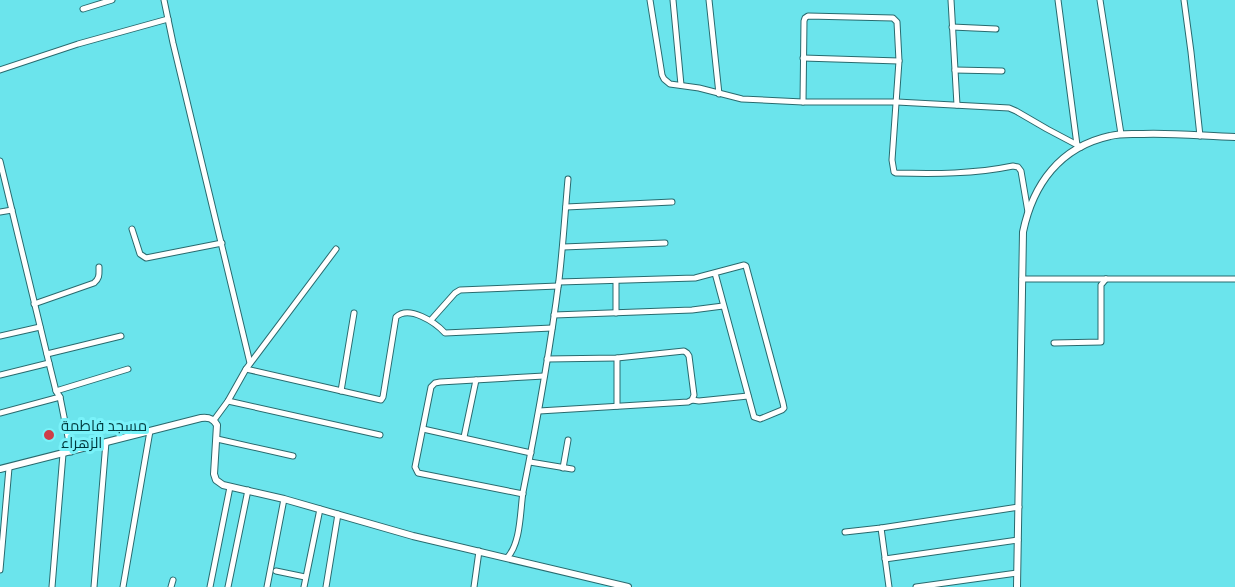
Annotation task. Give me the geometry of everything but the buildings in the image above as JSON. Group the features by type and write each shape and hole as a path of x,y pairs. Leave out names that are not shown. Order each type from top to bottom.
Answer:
{"street":[{"path":"83,9 112,0"},
{"path":"164,0 250,363"},
{"path":"650,0 662,75 670,84 742,99 803,102 897,102 1009,108 1079,146"},
{"path":"672,0 681,85"},
{"path":"709,0 719,94"},
{"path":"951,0 957,105"},
{"path":"1058,0 1079,146"},
{"path":"1101,0 1121,134"},
{"path":"1184,0 1200,136"},
{"path":"803,102 804,21 808,16 895,19 899,61 892,160 894,173 945,174 1018,167 1021,171 1028,212"},
{"path":"0,70 78,44 168,19"},
{"path":"951,27 996,29"},
{"path":"803,58 899,61"},
{"path":"955,70 1002,71"},
{"path":"1017,587 1023,232 1028,212 1038,189 1050,171 1062,159 1079,146 1101,138 1121,134 1235,137"},
{"path":"0,161 56,391 60,398 67,453 52,587"},
{"path":"507,558 514,549 516,541 539,411 559,284 568,179"},
{"path":"566,207 672,202"},
{"path":"0,212 12,210"},
{"path":"132,230 140,254 146,258 222,243"},
{"path":"563,247 665,243"},
{"path":"214,420 250,363 336,249"},
{"path":"430,320 455,292 460,290 616,280 695,278 745,265 748,267 783,408 760,419 754,417 715,273"},
{"path":"34,304 94,283 99,277 99,267"},
{"path":"1022,279 1235,279"},
{"path":"1054,343 1101,342 1101,285 1106,279"},
{"path":"616,280 616,313"},
{"path":"554,315 692,310 723,306"},
{"path":"246,369 381,400 396,317 404,312 430,320 445,333 552,328"},
{"path":"341,391 354,313"},
{"path":"0,336 40,327"},
{"path":"47,354 121,336"},
{"path":"547,359 617,358 684,351 689,356 694,395 692,400"},
{"path":"617,358 617,406"},
{"path":"0,375 49,363"},
{"path":"56,391 128,369"},
{"path":"523,494 418,473 415,467 431,387 435,383 544,376"},
{"path":"464,437 476,380"},
{"path":"539,411 748,396"},
{"path":"0,413 60,398"},
{"path":"228,401 380,435"},
{"path":"0,469 208,417 214,420 218,429 214,474 216,480 223,485 284,499 413,536 628,587"},
{"path":"423,429 531,453"},
{"path":"123,587 150,431"},
{"path":"217,439 293,456"},
{"path":"563,468 568,440"},
{"path":"94,587 106,442"},
{"path":"530,462 573,469"},
{"path":"0,570 9,468"},
{"path":"210,587 230,487"},
{"path":"228,587 249,490"},
{"path":"267,587 284,499"},
{"path":"845,532 1019,507"},
{"path":"304,587 320,509"},
{"path":"326,587 338,514"},
{"path":"881,528 890,587"},
{"path":"885,559 1018,540"},
{"path":"474,587 479,551"},
{"path":"276,571 305,577"},
{"path":"916,587 1017,573"}],"place":[{"name":"مسجد فاطمة الزهراء","path":"49,435"}]}
